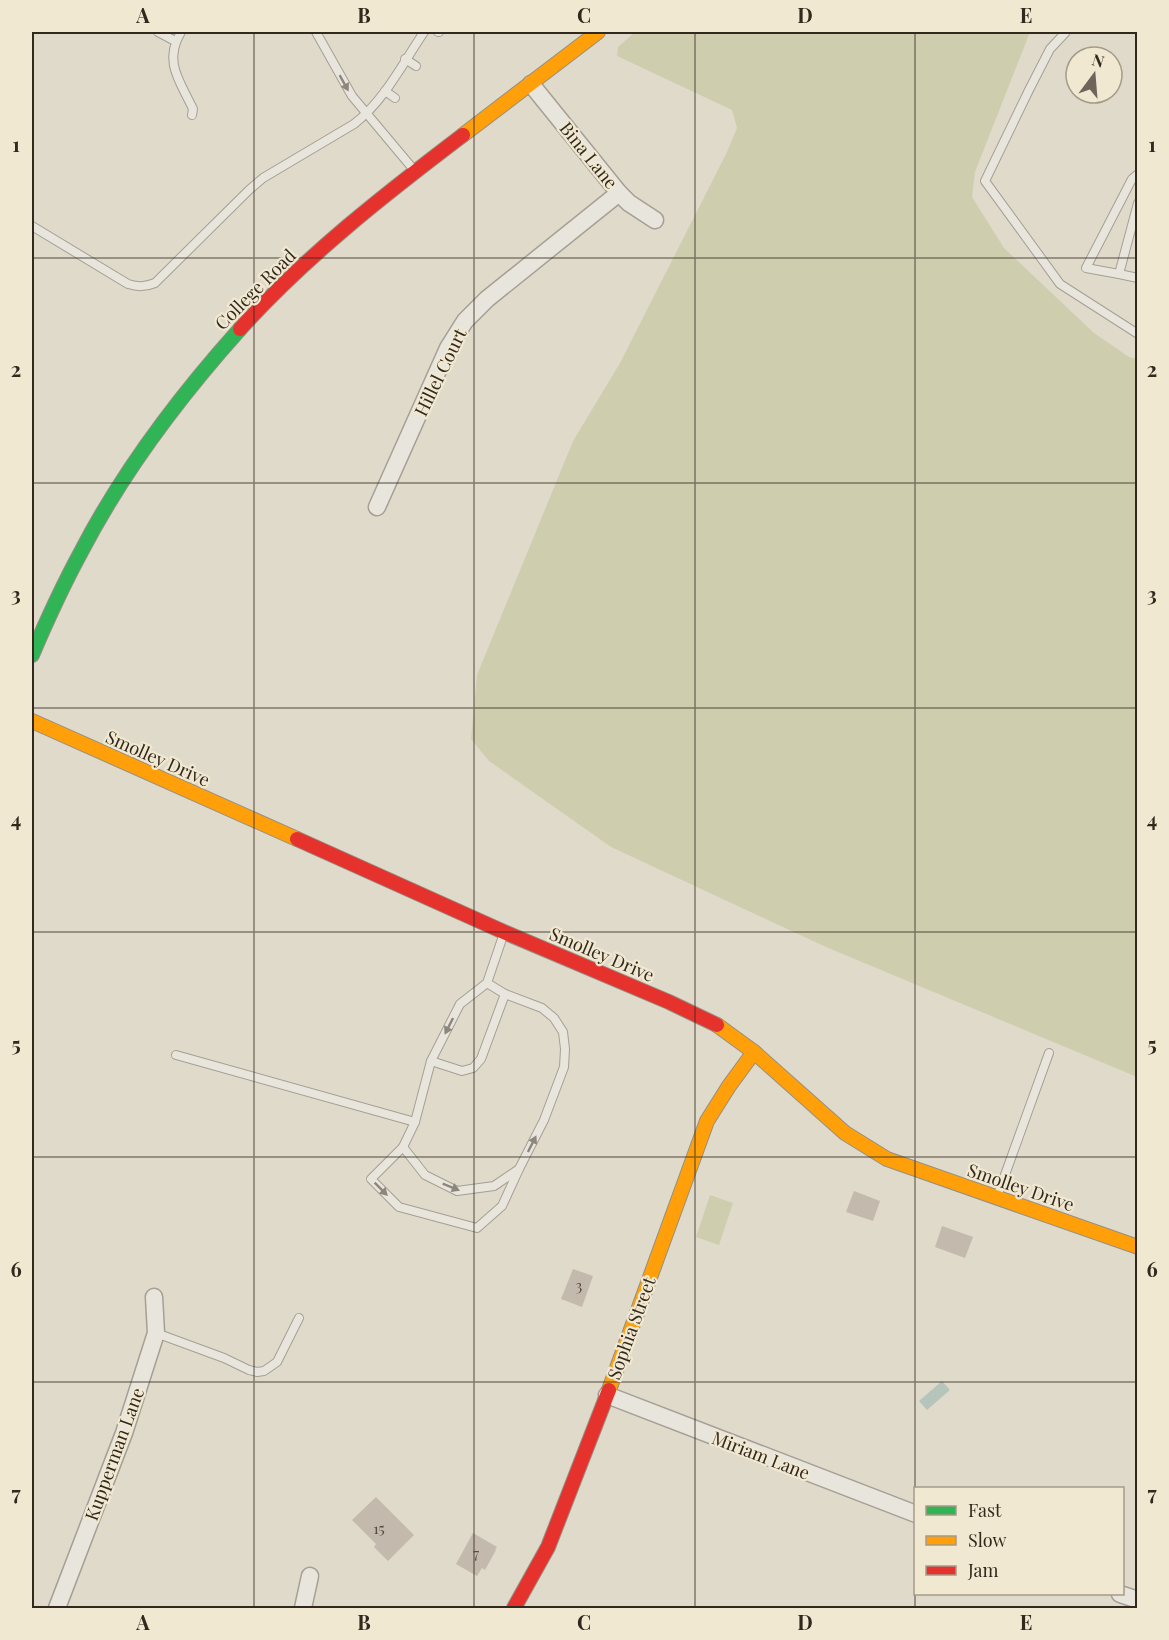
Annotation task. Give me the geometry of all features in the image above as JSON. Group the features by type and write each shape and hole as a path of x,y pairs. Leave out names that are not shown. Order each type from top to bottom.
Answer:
{"street":[{"name":"College Road","path":"32,655 68,576 133,464 183,396 239,329 294,274 349,225 598,32"},
{"name":"Bina Lane","path":"531,84 619,193 655,220"},
{"name":"Hillel Court","path":"377,507 448,348 465,321 476,308 619,193"},
{"name":"Smolley Drive","path":"32,721 721,1027 754,1052 845,1133 887,1159 1137,1247"},
{"name":"Sophia Street","path":"514,1608 548,1547 607,1395 707,1122 729,1086 754,1052"},
{"name":"Kupperman Lane","path":"57,1608 124,1433 156,1333 154,1296"},
{"name":"Miriam Lane","path":"607,1395 914,1514"},
{"path":"303,1608 310,1576"}],"lane":[{"path":"159,32 175,41"},
{"path":"181,32 175,41 172,63 193,109 192,115"},
{"path":"316,32 352,96 415,172"},
{"path":"32,226 128,284 138,287 154,283 249,189 263,178 366,115 424,32"},
{"path":"1066,32 1050,49 985,182 1060,284 1137,334"},
{"path":"405,59 416,66"},
{"path":"384,91 395,98"},
{"path":"1137,174 1132,179 1086,268 1137,278"},
{"path":"1119,274 1137,203"},
{"path":"487,983 505,994 542,1008 554,1018 562,1032 565,1049 564,1067 548,1110 502,1206 477,1228 399,1207 371,1179 403,1147 415,1122 431,1060 460,1004 487,983 504,932"},
{"path":"431,1060 462,1071 472,1068 481,1059 505,994"},
{"path":"997,1198 1049,1053"},
{"path":"176,1055 415,1122"},
{"path":"403,1147 425,1175 457,1191 494,1186 519,1169"},
{"path":"156,1333 257,1372 264,1371 277,1362 299,1318"}],"green space":[{"path":"635,32 1030,32 975,172 972,197 1004,248 1094,333 1129,357 1137,359 1137,1077 826,947 611,847 489,761 471,739 477,675 573,441 620,363 737,128 732,110 617,56 618,47"},
{"path":"710,1195 733,1203 719,1245 696,1237"}],"shaded area":[{"path":"942,1381 950,1390 927,1410 919,1401"}],"building":[{"path":"854,1191 880,1201 873,1221 846,1212"},
{"path":"942,1226 973,1237 965,1258 935,1247"},
{"path":"573,1269 593,1276 582,1307 561,1299"},
{"path":"376,1497 414,1535 388,1561 374,1547 376,1544 352,1520"},
{"path":"473,1533 497,1547 485,1570 482,1568 477,1576 456,1564"}],"traffic: fast":[{"path":"32,655 68,577 115,493 174,408 240,329"}],"traffic: slow":[{"path":"463,135 598,32"},
{"path":"32,721 297,839"},
{"path":"717,1025 754,1052 845,1133 887,1159 1138,1247"},
{"path":"609,1390 707,1121 754,1052"}],"traffic: jam":[{"path":"240,329 319,251 463,135"},
{"path":"297,839 717,1025"},
{"path":"514,1608 548,1547 609,1390"}]}
